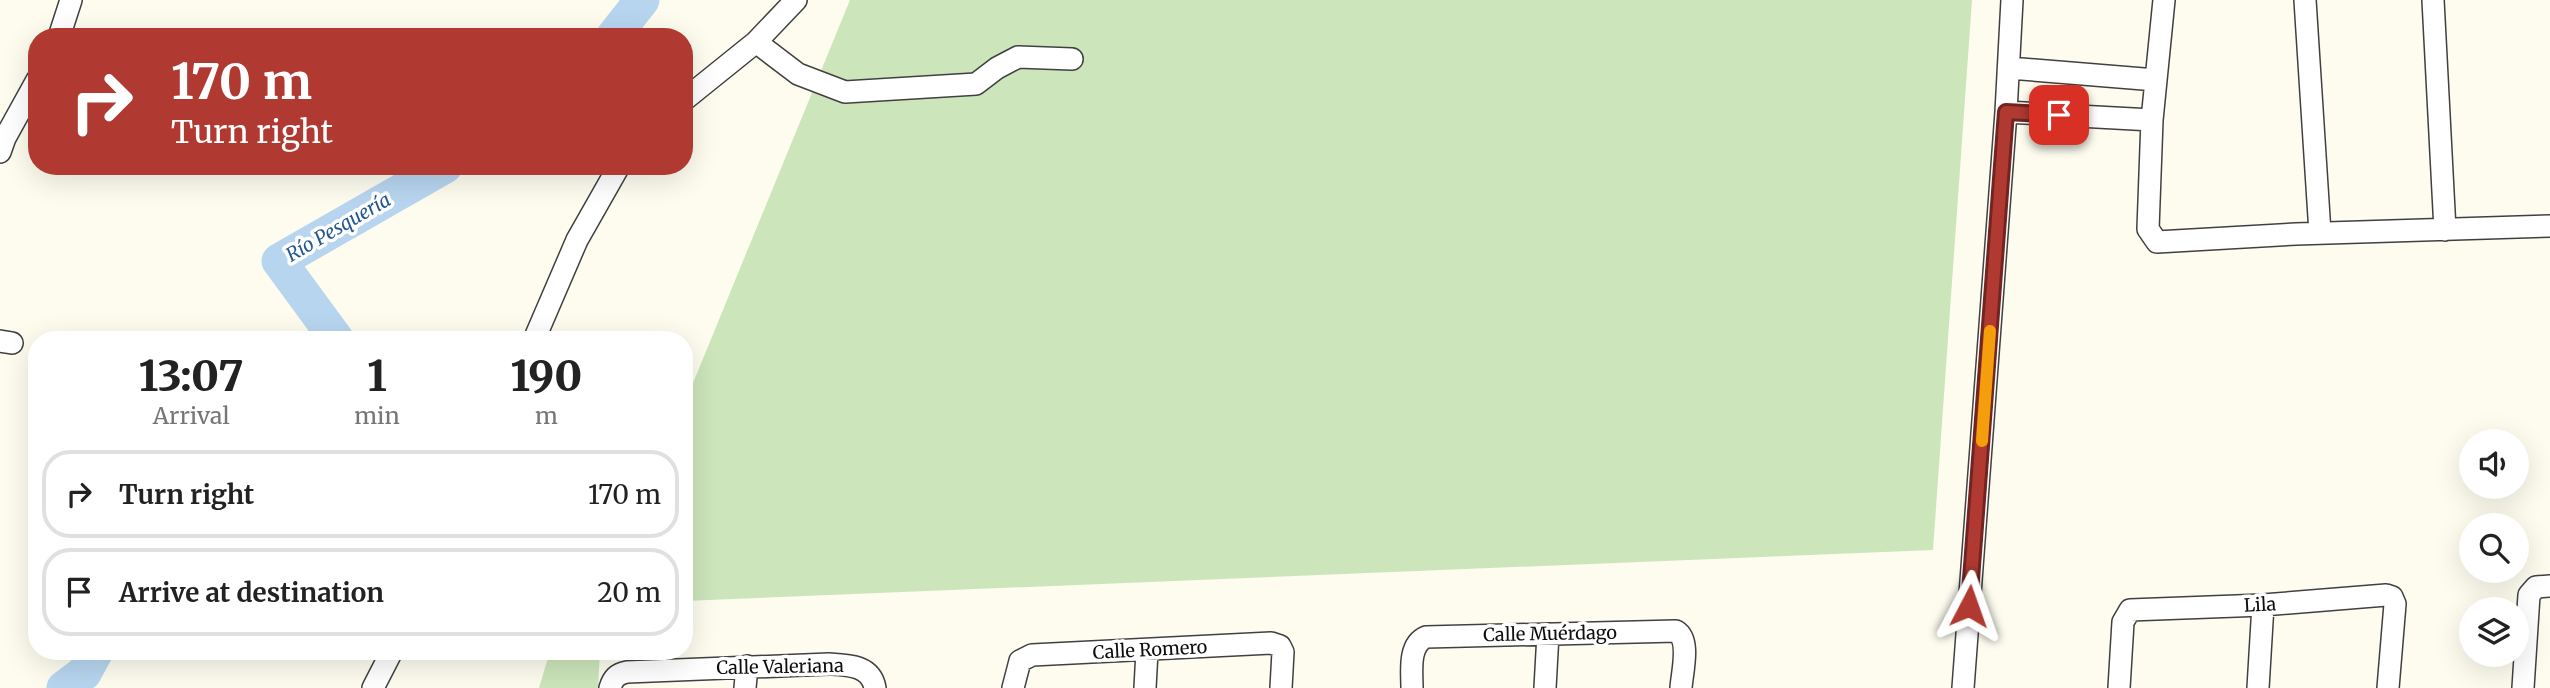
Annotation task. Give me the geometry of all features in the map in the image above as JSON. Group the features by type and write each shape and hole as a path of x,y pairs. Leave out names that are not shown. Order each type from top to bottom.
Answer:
{"street":[{"path":"62,28 71,0"},
{"path":"693,93 757,42 796,0"},
{"path":"1963,688 2012,0"},
{"path":"2164,0 2152,120 2148,229 2157,242 2320,233 2550,226"},
{"path":"2305,0 2320,233"},
{"path":"2433,0 2445,230"},
{"path":"757,42 798,74 845,92 976,84 997,68 1018,57 1072,59"},
{"path":"2009,68 2156,80"},
{"path":"2,143 28,96"},
{"path":"2006,112 2152,120"},
{"path":"538,331 577,240 615,175"},
{"path":"2523,688 2528,603 2541,588"},
{"name":"Lila","path":"2119,688 2123,622 2128,612 2136,609 2263,605 2386,595 2392,597 2395,604 2388,688"},
{"path":"2258,688 2263,605"},
{"name":"Calle Muérdago","path":"1412,688 1413,651 1420,640 1432,636 1672,631 1680,633 1684,641 1681,688"},
{"path":"1545,688 1548,634"},
{"name":"Calle Romero","path":"1013,688 1020,661 1032,655 1271,643 1280,646 1283,652 1281,688"},
{"path":"1145,688 1147,651"},
{"path":"373,688 387,660"},
{"name":"Calle Valeriana","path":"611,684 619,674 627,672 829,664 846,664 870,679"},
{"path":"745,688 747,666"}],"green space":[{"path":"850,0 1972,0 1933,550 693,601 693,383"},
{"path":"547,660 600,660 598,688 539,688"}],"waterway":[{"name":"Río Pesquería","path":"620,28 642,0"},
{"name":"Río Pesquería","path":"330,331 279,261 429,175"},
{"name":"Río Pesquería","path":"64,688 84,673 91,660"}],"slow traffic":[{"path":"1982,441 1990,331"}],"route":[{"path":"1969,606 2006,112 2059,115"}]}
